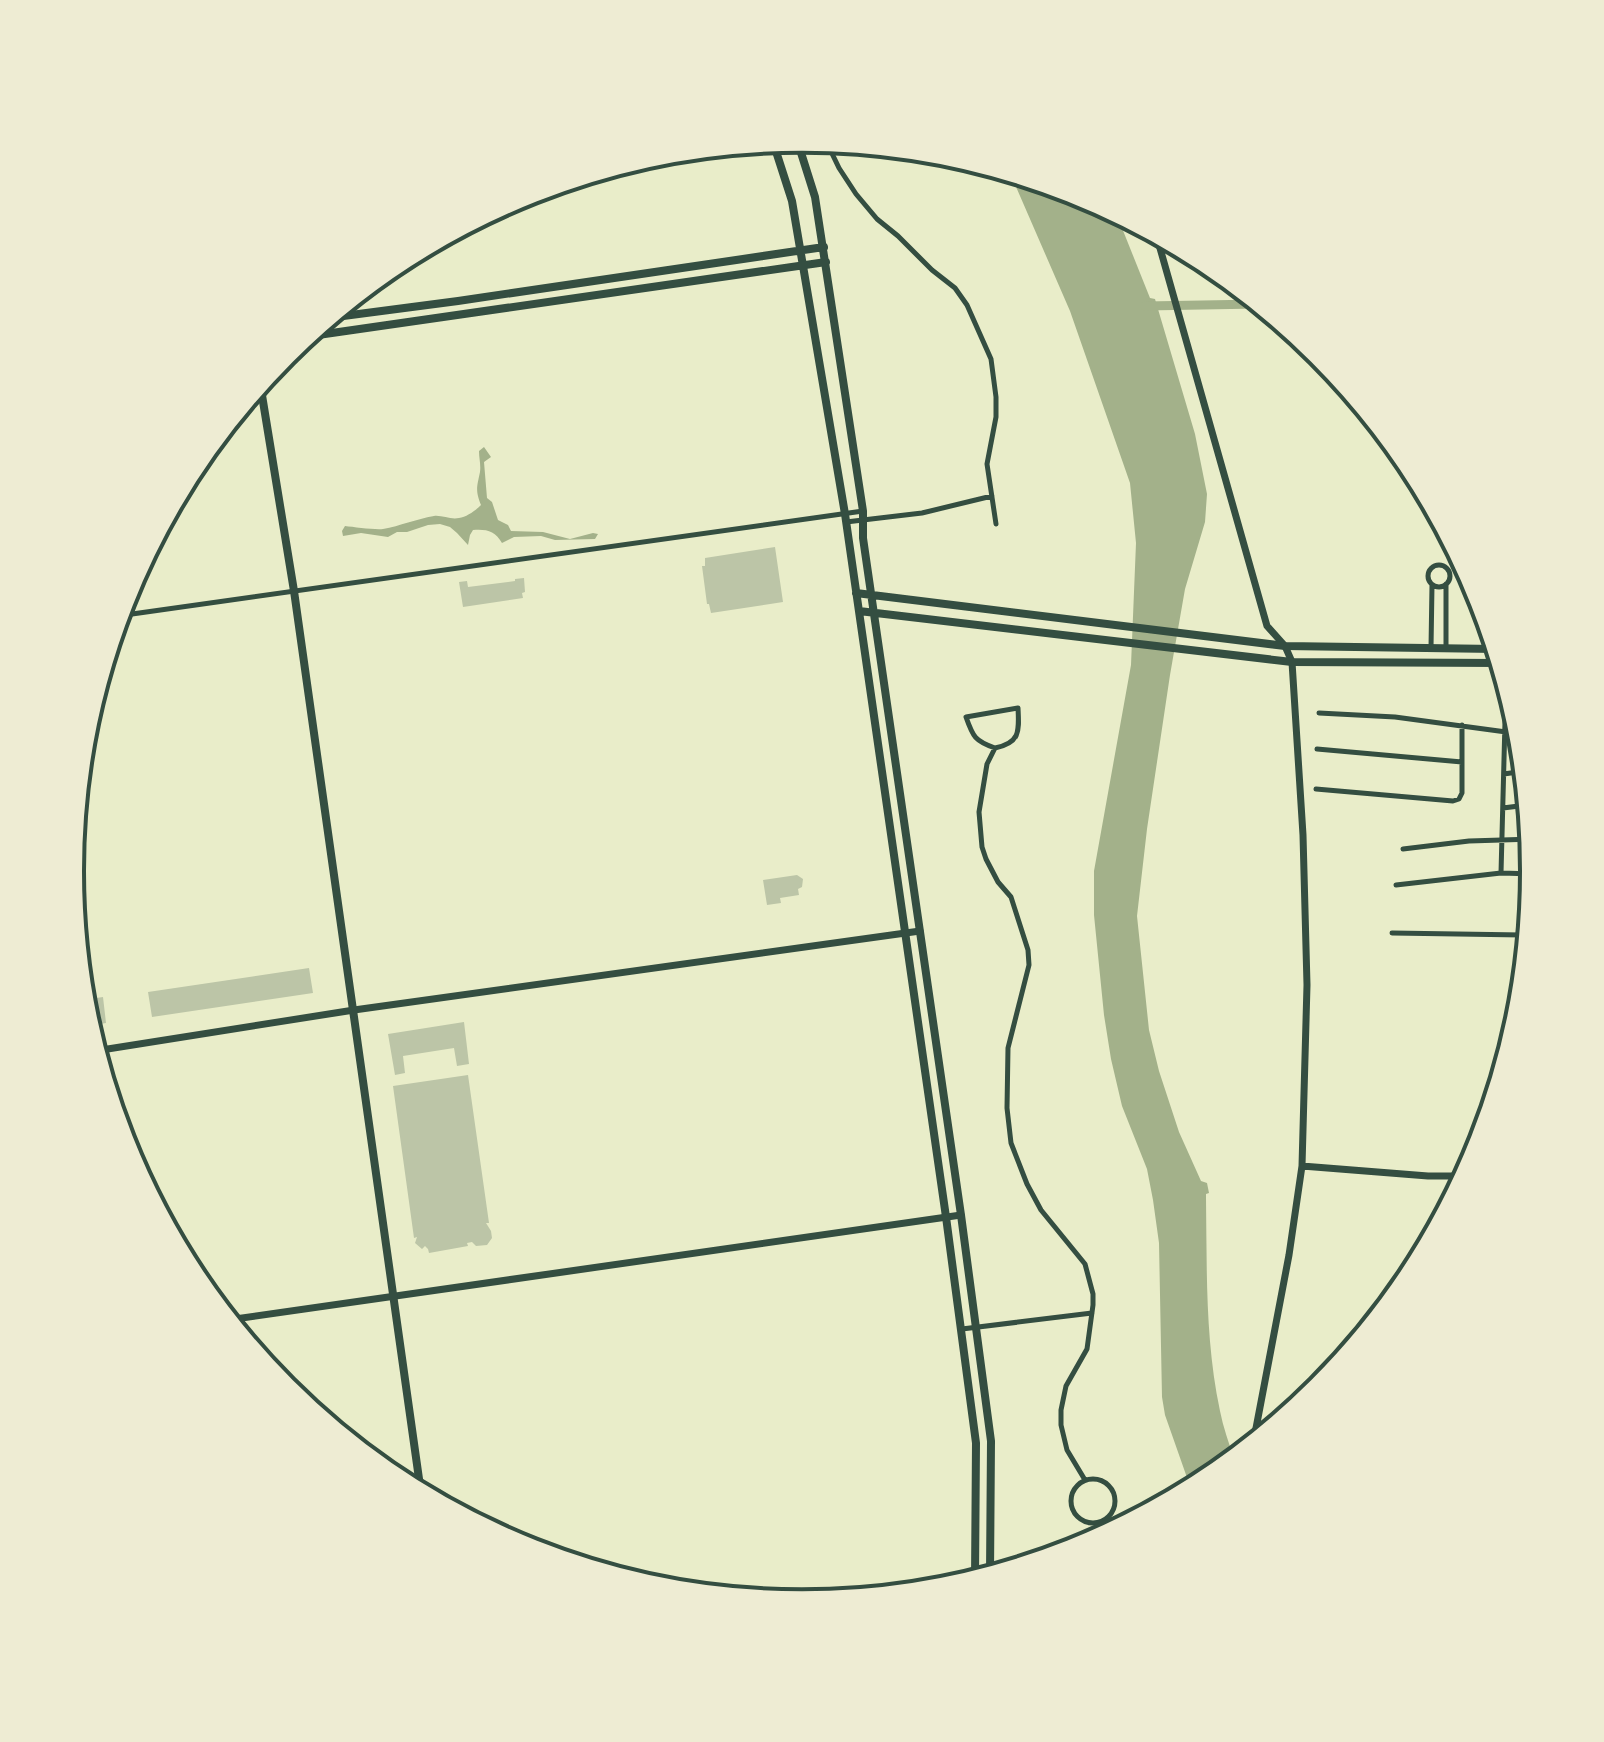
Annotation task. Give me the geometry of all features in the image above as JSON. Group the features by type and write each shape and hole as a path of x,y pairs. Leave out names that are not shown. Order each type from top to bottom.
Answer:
{"main road":[{"path":"801,153 815,197 824,247 976,1327 991,1441 990,1564"},
{"path":"777,154 792,201 845,518 946,1217 976,1443 975,1568"},
{"path":"348,315 824,247"},
{"path":"326,334 826,262"},
{"path":"262,398 294,591 419,1478"},
{"path":"856,593 1285,646 1485,649"},
{"path":"859,611 1292,662 1489,663"}],"street":[{"path":"832,154 856,194 877,219 955,288 967,305 991,359 996,417 987,464 996,524"},
{"path":"1160,249 1267,626 1285,646 1292,662 1303,835 1307,985 1302,1166 1289,1255 1256,1427"},
{"path":"132,614 845,518 922,513 992,496"},
{"path":"1431,648 1432,585 1428,578 1429,571 1438,565 1445,567 1449,573 1446,584 1446,649"},
{"path":"1432,585 1441,587 1446,584"},
{"path":"995,748 980,743 966,717 1018,708 1017,737 1011,744 995,748 987,764 979,812 982,847 998,882 1011,897 1028,950 1029,965 1008,1048 1007,1108 1011,1143 1033,1197 1085,1264 1093,1294 1087,1349 1066,1386 1061,1410 1067,1450 1085,1480"},
{"path":"1319,713 1395,717 1505,731"},
{"path":"1316,789 1453,801 1459,799 1462,793 1462,725"},
{"path":"1501,873 1505,727"},
{"path":"1317,749 1462,762"},
{"path":"1504,774 1513,773"},
{"path":"1503,808 1516,806"},
{"path":"1403,849 1469,841 1519,839"},
{"path":"1396,885 1501,873 1520,874"},
{"path":"106,1049 354,1010 920,931"},
{"path":"1392,933 1517,935"},
{"path":"1302,1166 1452,1176"},
{"path":"240,1318 961,1215"},
{"path":"961,1329 1092,1313"},
{"path":"1085,1480 1100,1480 1111,1489 1114,1510 1104,1521 1090,1523 1077,1517 1073,1511 1071,1497 1085,1480"}],"shaded area":[{"path":"1015,186 1122,228 1150,298 1155,299 1195,434 1207,494 1205,522 1185,589 1170,675 1137,916 1149,1030 1159,1071 1179,1132 1201,1181 1207,1183 1209,1193 1206,1194 1209,1331 1221,1417 1230,1447 1187,1477 1165,1415 1162,1397 1159,1243 1153,1200 1147,1169 1122,1106 1111,1059 1094,915 1094,871 1131,665 1136,543 1130,483 1070,311"},
{"path":"484,447 491,457 484,462 487,498 492,502 498,520 508,525 511,531 543,532 570,539 598,534 595,539 555,540 541,536 514,537 502,543 490,532 473,530 468,545 450,527 440,524 397,532 388,537 361,533 343,536 345,526 383,529 434,516 456,518 471,513 481,505 477,488 479,451"}],"building":[{"path":"775,547 783,602 711,613 702,566 705,566 705,558"},
{"path":"524,578 523,598 463,607 459,582 467,581 468,587"},
{"path":"797,875 803,879 802,887 798,889 799,895 780,898 781,903 767,905 763,880"},
{"path":"309,968 313,993 152,1017 148,992"},
{"path":"103,997 106,1023 101,1024 96,998"},
{"path":"464,1022 469,1064 457,1066 454,1048 403,1056 405,1073 395,1075 388,1034"},
{"path":"468,1075 489,1223 486,1223 492,1238 487,1245 476,1246 472,1242 467,1243 468,1246 429,1253 425,1246 422,1249 415,1243 417,1237 414,1238 393,1086"}],"waterway":[{"path":"1145,306 1243,304"}]}
